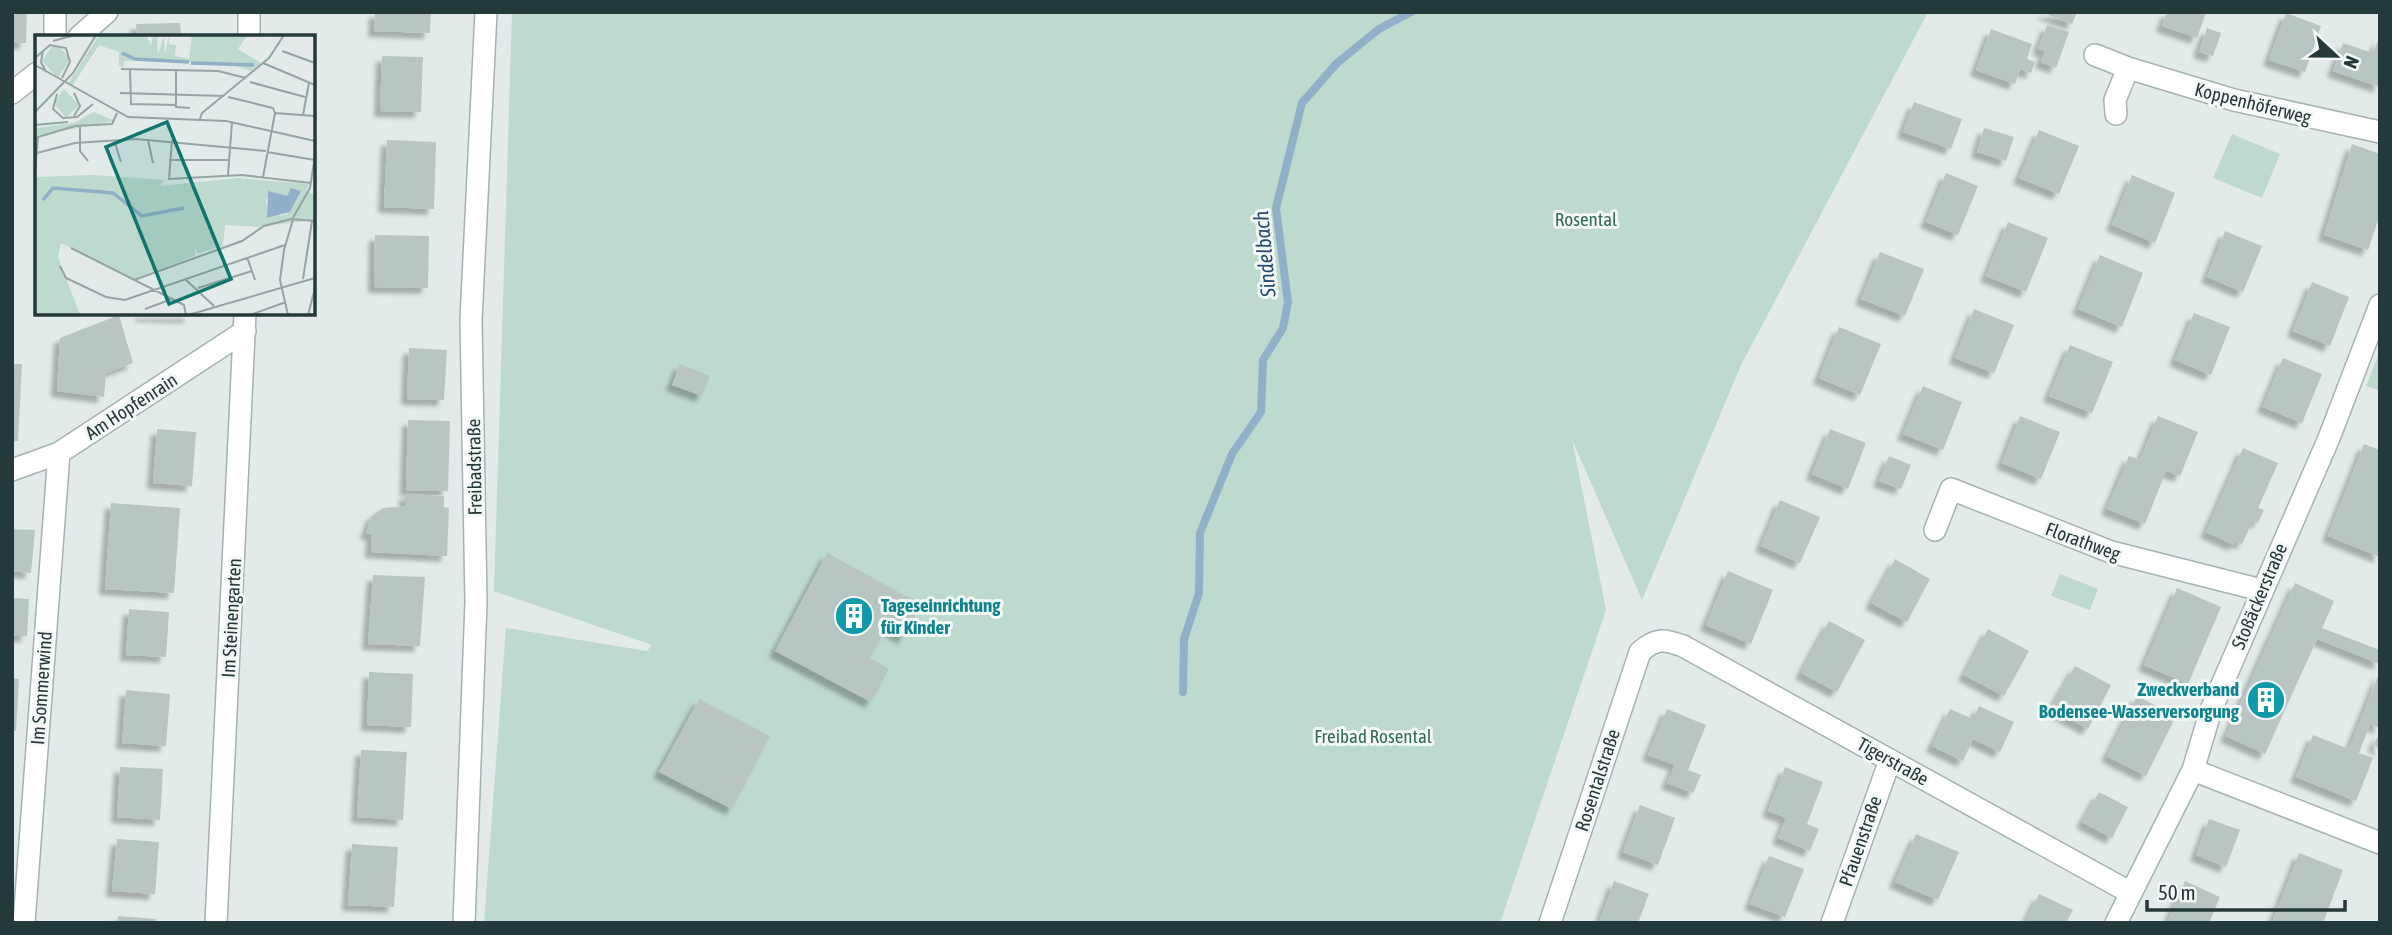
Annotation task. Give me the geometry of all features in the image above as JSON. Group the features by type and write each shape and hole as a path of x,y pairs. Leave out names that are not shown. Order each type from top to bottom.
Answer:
{"street":[{"path":"55,12 55,35"},
{"path":"81,35 107,12"},
{"path":"249,12 249,35"},
{"name":"Freibadstraße","path":"464,923 476,602 471,320 486,12"},
{"name":"Koppenhöferweg","path":"2095,55 2128,68 2234,100 2380,132"},
{"path":"2116,114 2115,100 2128,68"},
{"path":"12,93 35,75"},
{"name":"Stoßäckerstraße","path":"2116,923 2193,769 2211,710 2329,438 2380,305"},
{"name":"Am Hopfenrain","path":"12,470 59,453 245,322"},
{"name":"Im Steinengarten","path":"216,923 245,322"},
{"name":"Im Sommerwind","path":"24,923 59,453"},
{"name":"Florathweg","path":"1935,530 1951,489 2111,552 2261,590"},
{"name":"Tigerstraße","path":"1651,642 1663,639 1683,646 2131,893"},
{"name":"Rosentalstraße","path":"1550,923 1640,652 1651,642"},
{"name":"Pfauenstraße","path":"1832,923 1890,760"},
{"path":"2193,769 2380,842"}],"green space":[{"path":"512,12 1928,12 1741,365 1642,600 1572,439 1606,610 1500,923 484,923 506,628 647,651 652,645 494,591"},
{"path":"2232,134 2280,154 2262,198 2213,178"},
{"path":"2380,351 2380,391 2366,386"},
{"path":"2060,574 2098,589 2090,610 2051,596"}],"building":[{"path":"12,12 27,12 26,43 12,43"},
{"path":"375,12 431,12 430,33 374,31"},
{"path":"2041,12 2077,12 2072,24"},
{"path":"2167,12 2206,12 2197,38 2162,26"},
{"path":"2286,13 2321,26 2305,72 2269,60"},
{"path":"180,23 181,35 137,35 136,24"},
{"path":"2047,25 2069,32 2056,68 2041,62 2045,51 2038,49"},
{"path":"2207,28 2221,33 2213,56 2199,52"},
{"path":"1991,29 2032,44 2027,59 2035,62 2031,73 2020,69 2015,84 1976,70"},
{"path":"2380,35 2380,87 2333,71 2343,43 2373,53"},
{"path":"382,56 423,57 421,112 380,111"},
{"path":"1914,102 1962,119 1951,149 1903,132"},
{"path":"1984,128 2014,137 2006,161 1977,152"},
{"path":"2039,130 2079,146 2059,194 2019,178"},
{"path":"387,140 436,142 434,209 384,207"},
{"path":"2352,144 2380,154 2380,214 2368,250 2324,235"},
{"path":"1946,173 1978,186 1958,235 1926,222"},
{"path":"2132,175 2175,193 2155,243 2112,225"},
{"path":"2008,222 2048,238 2026,292 1986,276"},
{"path":"2225,231 2262,246 2243,292 2207,277"},
{"path":"375,235 429,236 428,288 374,287"},
{"path":"1880,252 1924,269 1905,316 1861,299"},
{"path":"2100,255 2143,273 2122,327 2078,309"},
{"path":"2312,282 2349,297 2330,346 2293,331"},
{"path":"1974,309 2014,325 1994,373 1955,358"},
{"path":"2194,313 2230,327 2211,375 2175,360"},
{"path":"119,315 133,363 106,373 104,397 57,391 60,338"},
{"path":"190,315 190,317 141,316"},
{"path":"1839,327 1881,344 1860,395 1819,378"},
{"path":"2070,345 2113,362 2092,413 2049,396"},
{"path":"409,348 447,350 444,400 407,399"},
{"path":"2283,358 2322,374 2302,423 2263,407"},
{"path":"12,364 22,364 18,441 12,441"},
{"path":"680,364 710,376 702,396 672,385"},
{"path":"1923,386 1962,402 1943,450 1903,434"},
{"path":"2020,416 2060,432 2041,479 2002,463"},
{"path":"2158,416 2198,432 2180,476 2166,471 2145,524 2107,509 2129,456 2140,460"},
{"path":"408,420 450,421 448,491 406,490"},
{"path":"157,429 196,432 192,486 153,483"},
{"path":"1830,429 1866,443 1848,489 1812,474"},
{"path":"2364,444 2380,450 2380,557 2328,536"},
{"path":"2243,448 2278,463 2258,508 2264,510 2258,523 2253,520 2242,544 2235,541 2234,545 2206,532"},
{"path":"1889,456 1911,465 1901,489 1879,481"},
{"path":"405,494 444,496 444,507 449,508 447,556 371,552 372,534 366,533 372,516 383,508 405,506"},
{"path":"1780,500 1820,517 1800,563 1761,546"},
{"path":"111,503 180,508 174,593 105,589"},
{"path":"12,529 35,530 31,573 12,571"},
{"name":"Tageseinrichtung für Kinder","path":"827,553 921,604 904,638 886,628 870,658 889,669 871,702 775,651"},
{"path":"1895,559 1930,579 1907,622 1871,603"},
{"path":"1728,571 1773,590 1751,644 1706,625"},
{"path":"373,575 425,577 420,646 368,644"},
{"name":"Zweckverband Bodensee-Wasserversorgung","path":"2295,583 2334,601 2322,628 2380,650 2380,664 2317,639 2265,754 2226,736"},
{"path":"2177,588 2221,607 2188,684 2144,665"},
{"path":"12,598 29,599 27,636 12,636"},
{"path":"129,609 169,612 166,657 126,655"},
{"path":"1829,621 1865,640 1837,692 1801,673"},
{"path":"1988,629 2029,651 2004,696 1964,675"},
{"path":"2075,666 2111,685 2088,729 2051,709"},
{"path":"2380,671 2380,728 2370,724 2359,753 2373,758 2356,801 2296,777 2313,735 2349,749"},
{"path":"369,672 413,674 411,727 367,725"},
{"path":"12,678 19,679 16,731 12,731"},
{"path":"126,690 170,694 166,746 122,743"},
{"path":"2137,696 2176,716 2146,776 2107,756"},
{"path":"699,699 770,736 732,809 659,772"},
{"path":"1979,706 2014,722 2000,752 1973,739 1963,761 1932,746 1950,709 1973,719"},
{"path":"1667,709 1706,725 1688,770 1701,775 1693,793 1667,783 1675,765 1648,755"},
{"path":"2380,732 2380,751 2374,744"},
{"path":"361,750 407,752 403,820 357,817"},
{"path":"120,767 163,769 160,820 117,817"},
{"path":"1785,767 1823,782 1807,824 1819,829 1810,851 1778,838 1786,818 1768,811"},
{"path":"2099,792 2128,807 2112,838 2082,822"},
{"path":"1640,805 1675,818 1658,865 1623,852"},
{"path":"2209,819 2240,830 2226,867 2196,855"},
{"path":"1916,834 1959,852 1938,900 1895,882"},
{"path":"117,839 159,842 155,894 112,891"},
{"path":"352,844 398,847 394,907 348,905"},
{"path":"2299,853 2343,870 2323,923 2272,923"},
{"path":"1769,856 1804,869 1785,917 1750,904"},
{"path":"1614,881 1649,894 1638,923 1599,923"},
{"path":"2185,881 2220,897 2209,923 2167,923"},
{"path":"2039,894 2073,910 2066,923 2025,923"},
{"path":"118,916 156,919 156,923 117,923"}],"waterway":[{"name":"Sindelbach","path":"1183,692 1184,639 1199,593 1200,533 1232,454 1261,412 1263,360 1283,328 1288,302 1276,208 1302,103 1337,63 1379,29 1411,12"}],"place":[{"name":"Tageseinrichtung für Kinder","path":"854,616"},
{"name":"Zweckverband Bodensee-Wasserversorgung","path":"2266,700"}],"park label":[{"name":"Rosental","path":"1586,219"},
{"name":"Freibad Rosental","path":"1373,736"}]}
